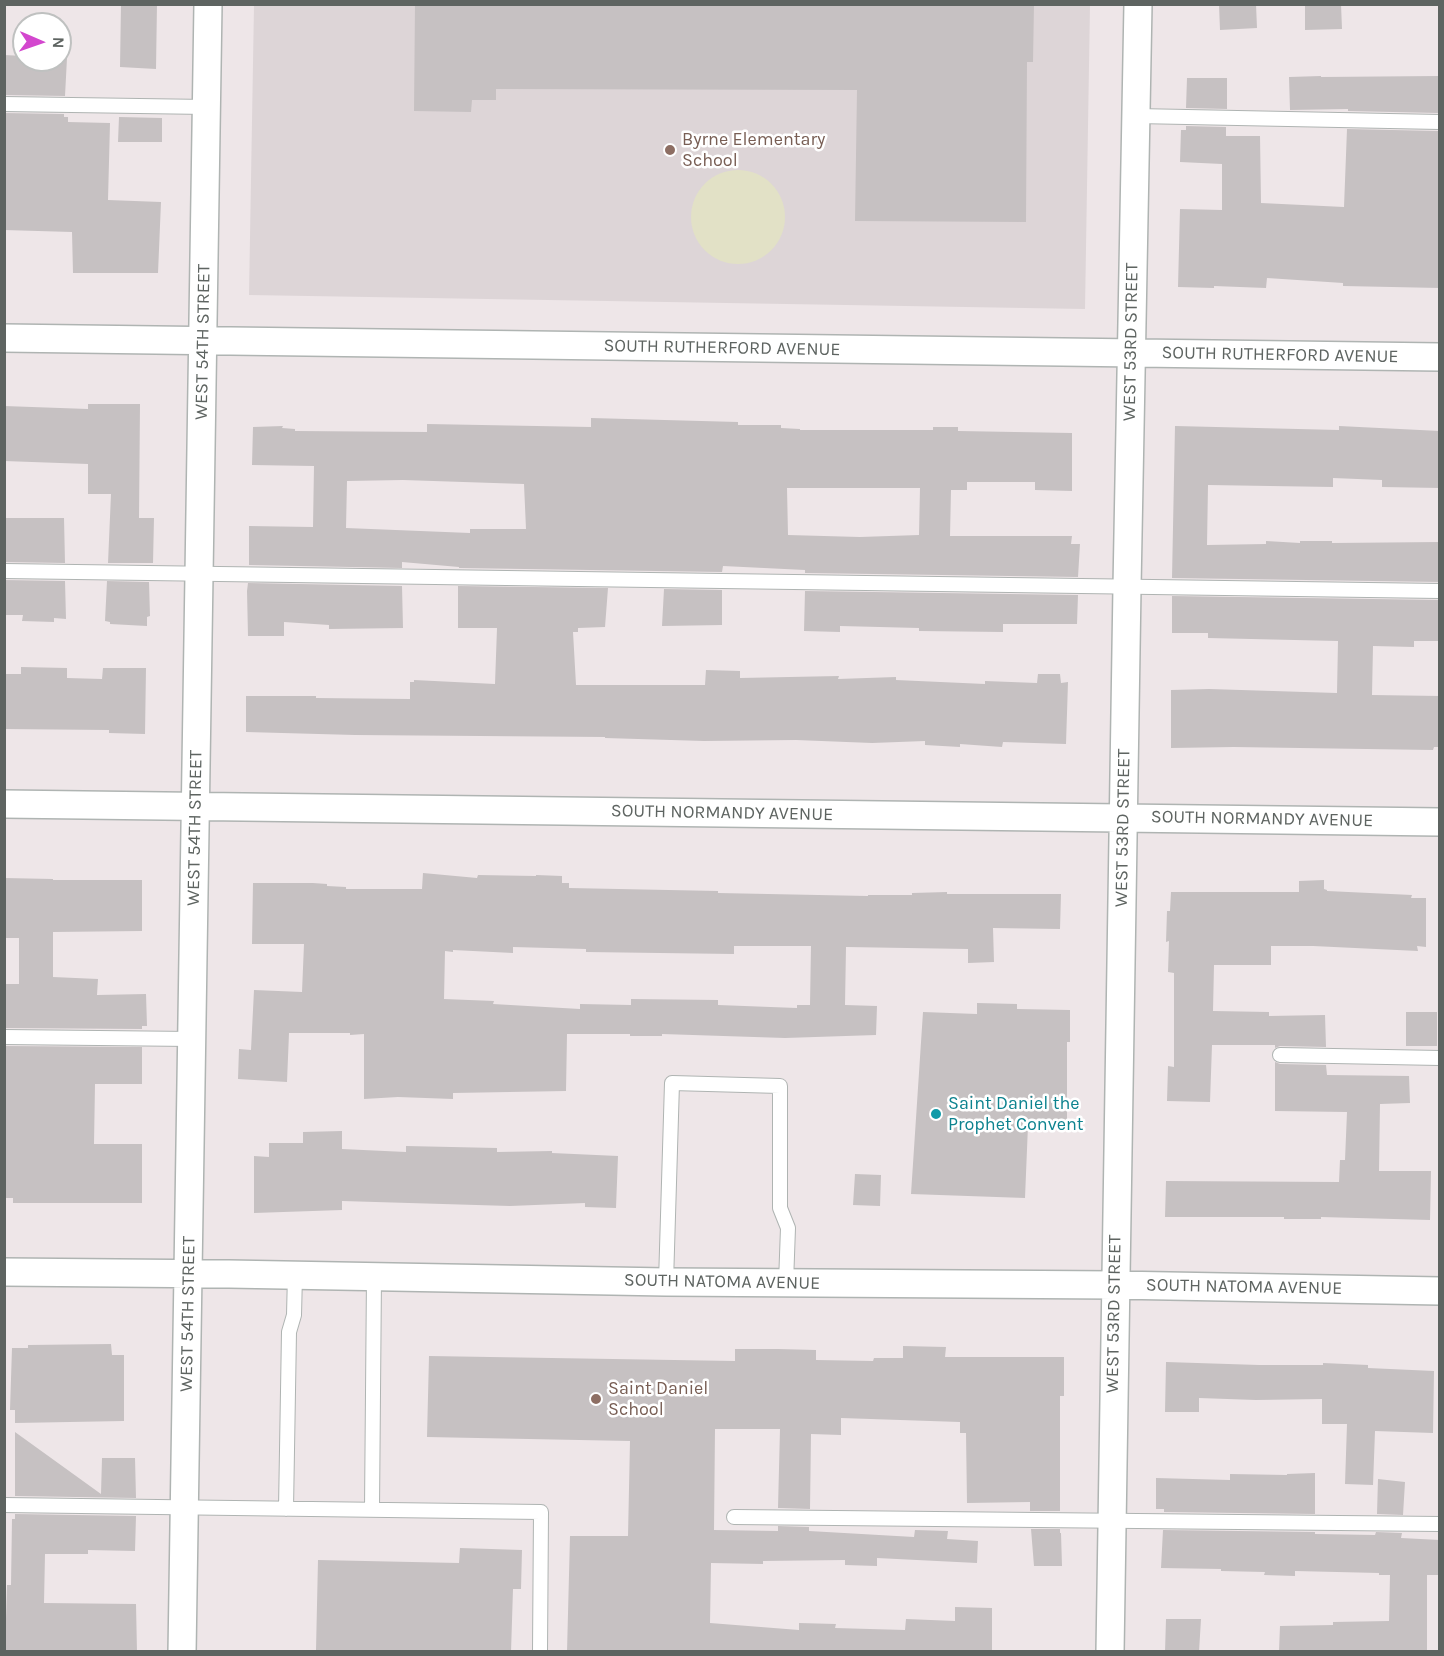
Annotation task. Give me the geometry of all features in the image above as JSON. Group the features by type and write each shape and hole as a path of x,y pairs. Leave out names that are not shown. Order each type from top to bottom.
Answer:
{"street":[{"name":"WEST 54TH STREET","path":"182,1652 208,4"},
{"name":"WEST 53RD STREET","path":"1110,1652 1114,1285 1138,4"},
{"name":"SOUTH RUTHERFORD AVENUE","path":"4,339 1440,357"},
{"name":"SOUTH NORMANDY AVENUE","path":"4,804 1440,822"},
{"name":"SOUTH NATOMA AVENUE","path":"4,1272 1440,1291"}],"lane":[{"path":"4,104 207,106"},
{"path":"1136,116 1440,122"},
{"path":"4,571 1440,591"},
{"path":"4,1037 192,1039"},
{"path":"1280,1055 1440,1058"},
{"path":"666,1282 672,1083 780,1086 780,1208 788,1228 786,1283"},
{"path":"286,1509 289,1332 294,1315 295,1275"},
{"path":"372,1509 374,1276"},
{"path":"4,1505 541,1512 540,1652"},
{"path":"734,1517 1440,1524"}],"shaded area":[{"name":"Byrne Elementary School","path":"254,5 1090,5 1085,309 249,295"}],"green space":[{"path":"729,170 747,170 772,183 782,199 785,217 782,235 772,251 747,264 729,264 704,251 691,226 691,208 704,183"}],"building":[{"path":"121,4 157,4 156,69 120,67"},
{"path":"415,4 1034,4 1033,62 1027,62 1026,222 855,221 857,90 496,89 496,100 472,100 471,112 414,111"},
{"path":"1219,4 1256,4 1257,28 1220,30"},
{"path":"1305,4 1341,4 1342,29 1305,30"},
{"path":"4,55 12,55 12,72 66,72 65,96 4,95"},
{"path":"1438,76 1438,113 1348,111 1348,109 1290,110 1289,77"},
{"path":"1187,78 1227,78 1227,109 1186,108"},
{"path":"4,113 64,114 64,117 68,117 68,122 110,123 108,200 161,202 158,273 73,273 72,232 4,230"},
{"path":"119,117 162,118 162,142 118,142"},
{"path":"1186,126 1226,127 1226,136 1260,136 1261,203 1344,207 1347,129 1438,131 1438,144 1440,144 1440,288 1343,286 1343,283 1267,278 1266,288 1178,287 1180,209 1222,210 1222,164 1180,162 1181,130 1186,130"},
{"path":"88,404 140,404 139,518 154,518 153,563 108,563 111,494 88,494 88,464 4,461 4,406 88,409"},
{"path":"591,418 738,422 738,425 781,425 781,428 800,430 933,430 933,427 958,427 958,431 1072,433 1072,491 1035,490 1035,482 967,482 967,490 951,490 950,536 1072,536 1071,544 1080,544 1078,577 805,573 805,570 723,566 722,572 459,568 402,562 402,568 249,565 249,526 313,527 314,466 252,465 253,427 283,426 282,428 295,429 295,431 427,432 427,424 591,427","holes":["403,480 524,484 526,529 470,529 470,533 346,528 347,481","787,488 920,488 919,535 860,537 788,535"]},
{"path":"1175,426 1339,430 1339,426 1440,431 1440,488 1382,487 1382,480 1333,478 1333,487 1208,485 1207,545 1266,544 1266,541 1300,543 1300,541 1440,542 1440,582 1172,578"},
{"path":"4,518 64,518 65,563 4,562"},
{"path":"4,580 65,581 66,619 54,618 54,622 22,621 23,615 4,615"},
{"path":"107,581 149,582 150,616 147,617 147,626 110,624 105,621"},
{"path":"248,583 402,586 403,628 329,629 329,625 284,622 284,636 248,636"},
{"path":"458,586 608,588 605,627 578,628 578,632 573,632 576,685 705,685 706,670 740,671 740,678 896,677 896,680 985,684 985,681 1037,683 1038,674 1060,674 1061,683 1068,682 1066,744 1003,742 1002,747 960,744 960,747 925,745 925,741 872,743 796,740 704,741 605,737 246,732 246,696 410,699 410,682 414,680 495,684 497,628 458,628"},
{"path":"664,589 722,590 722,625 662,626"},
{"path":"805,591 1078,595 1077,624 1003,624 1003,632 919,631 919,628 840,626 840,632 804,631"},
{"path":"1172,596 1440,600 1440,641 1414,641 1414,647 1373,646 1372,695 1440,696 1440,747 1434,747 1433,750 1171,748 1171,690 1337,693 1338,641 1208,638 1208,633 1172,633"},
{"path":"21,667 67,668 67,678 102,679 103,668 146,668 145,734 109,733 109,730 4,729 4,674 21,674"},
{"path":"423,873 477,878 478,875 562,876 562,883 569,883 569,888 718,891 718,893 868,896 947,892 947,894 1061,894 1060,929 993,928 994,962 968,963 968,949 846,947 845,1005 877,1006 876,1035 785,1038 567,1034 566,1091 453,1093 453,1099 398,1097 364,1099 364,1034 289,1033 287,1082 238,1079 239,1049 251,1050 254,990 302,992 304,944 252,944 253,883 313,883 346,887 346,889 422,889","holes":["734,946 811,946 810,1005 797,1005 797,1008 718,1005 718,1000 631,999 631,1005 580,1004 580,1009 444,999 445,951 513,953 513,947 586,949 586,952 734,954"]},
{"path":"4,878 142,880 142,931 53,932 53,977 98,979 97,995 146,994 147,1026 142,1026 142,1029 4,1028 4,984 19,984 19,938 4,938"},
{"path":"1324,880 1324,889 1327,891 1412,895 1411,898 1426,898 1426,947 1417,946 1418,951 1271,946 1271,965 1214,965 1213,1011 1269,1012 1269,1016 1325,1015 1326,1047 1280,1046 1275,1048 1275,1045 1212,1045 1210,1102 1167,1101 1168,1066 1174,1067 1174,973 1168,972 1169,941 1166,942 1167,911 1170,911 1171,892 1299,892 1299,881"},
{"path":"977,1003 1017,1004 1017,1009 1070,1010 1070,1042 1067,1042 1067,1125 1028,1125 1025,1198 911,1194 923,1012 977,1014"},
{"path":"1406,1012 1437,1012 1437,1046 1406,1046"},
{"path":"4,1046 142,1047 142,1084 95,1084 94,1144 142,1144 142,1203 13,1203 13,1198 4,1198"},
{"path":"1275,1062 1326,1065 1327,1075 1409,1076 1410,1103 1380,1104 1379,1171 1431,1171 1430,1220 1165,1217 1166,1181 1339,1182 1340,1160 1345,1160 1347,1112 1275,1111"},
{"path":"342,1131 342,1149 406,1152 406,1146 497,1148 497,1152 552,1151 552,1153 618,1156 616,1208 585,1207 585,1203 510,1206 342,1201 342,1210 254,1213 254,1156 269,1157 269,1143 303,1143 303,1132"},
{"path":"855,1174 881,1175 880,1206 853,1205"},
{"path":"111,1344 112,1355 124,1355 124,1421 15,1423 15,1410 10,1410 12,1348 28,1348 28,1345"},
{"path":"903,1346 946,1347 945,1357 1064,1357 1064,1396 1060,1396 1060,1511 1030,1511 1030,1502 967,1503 966,1433 960,1433 960,1422 841,1418 841,1435 811,1434 810,1509 778,1508 780,1429 715,1429 714,1530 778,1531 778,1526 809,1527 809,1531 914,1537 915,1530 948,1531 947,1539 978,1541 977,1563 877,1558 877,1566 845,1565 845,1560 763,1561 763,1564 711,1563 710,1623 799,1630 799,1623 836,1624 835,1628 905,1630 906,1619 955,1621 955,1607 992,1608 992,1652 567,1652 570,1536 628,1536 630,1441 427,1437 429,1356 735,1361 735,1349 778,1349 816,1350 816,1360 873,1361 874,1358 903,1358"},
{"path":"1166,1362 1259,1365 1323,1365 1323,1363 1434,1371 1433,1433 1375,1431 1373,1485 1345,1484 1347,1424 1322,1424 1322,1399 1199,1398 1199,1412 1165,1412"},
{"path":"15,1432 101,1494 102,1458 135,1458 136,1498 15,1496"},
{"path":"1315,1473 1315,1514 1164,1512 1164,1509 1156,1509 1156,1478 1230,1480 1230,1474"},
{"path":"1378,1479 1405,1482 1403,1515 1377,1514"},
{"path":"15,1514 136,1516 135,1551 88,1550 88,1554 45,1554 44,1603 136,1604 137,1652 5,1652 7,1585 11,1585 12,1519 15,1519"},
{"path":"1031,1529 1060,1529 1062,1566 1034,1566"},
{"path":"1163,1530 1375,1535 1376,1532 1402,1533 1401,1538 1440,1540 1440,1575 1427,1575 1427,1652 1279,1652 1280,1626 1389,1621 1390,1575 1295,1571 1295,1576 1264,1575 1265,1572 1221,1571 1221,1569 1161,1568"},
{"path":"460,1548 522,1550 521,1589 513,1589 511,1652 316,1650 318,1560 459,1563"},
{"path":"1166,1619 1201,1619 1199,1652 1165,1652"}],"place":[{"name":"Byrne Elementary School","path":"670,150"},
{"name":"Saint Daniel the Prophet Convent","path":"936,1114"},
{"name":"Saint Daniel School","path":"596,1399"}]}
